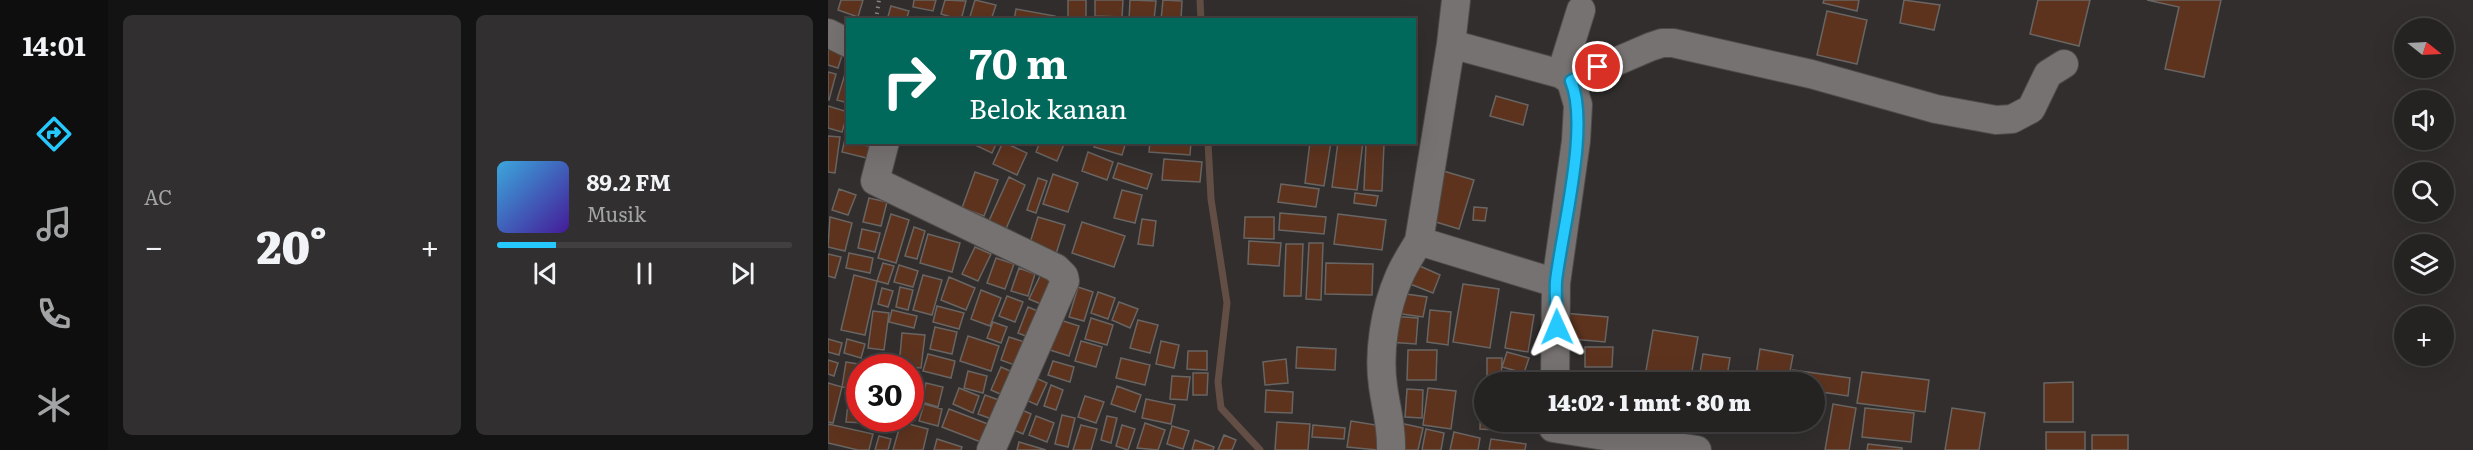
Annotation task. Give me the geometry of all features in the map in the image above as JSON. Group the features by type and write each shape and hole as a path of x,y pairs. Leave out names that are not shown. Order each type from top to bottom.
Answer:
{"street":[{"path":"1391,450 1392,432 1382,384 1382,346 1389,304 1399,276 1419,241 1456,0"},
{"path":"1555,372 1556,283 1576,141 1578,105 1566,78 1581,10"},
{"path":"828,33 846,42"},
{"path":"1451,44 1566,78 1662,43 1673,43 1811,74 1936,109 1996,120 2012,119 2031,109 2048,74 2064,64"},
{"path":"884,144 875,181 1056,268 1065,276 1065,281 991,450"},
{"path":"1419,241 1556,283"},
{"path":"1553,433 1697,450"}],"path":[{"path":"876,18 879,0"}],"building":[{"path":"841,0 863,0 858,17 838,10"},
{"path":"914,0 936,0 933,11 913,7"},
{"path":"945,0 966,1 962,18 941,14"},
{"path":"975,0 996,5 992,18 970,18"},
{"path":"1068,0 1086,0 1086,18 1068,18"},
{"path":"1095,0 1123,0 1122,17 1095,16"},
{"path":"1130,0 1156,1 1154,18 1129,18"},
{"path":"1163,0 1182,1 1181,18 1161,18"},
{"path":"1824,0 1859,0 1857,11 1823,3"},
{"path":"1904,0 1940,5 1934,30 1900,23"},
{"path":"2038,0 2090,0 2079,46 2030,34"},
{"path":"2147,0 2221,0 2204,77 2165,69 2179,7"},
{"path":"891,6 909,11 907,18 888,18"},
{"path":"1016,9 1055,16 1054,18 1014,18"},
{"path":"1827,11 1867,20 1857,64 1817,55"},
{"path":"828,44 844,49 838,68 828,65"},
{"path":"828,72 836,74 829,100 828,100"},
{"path":"845,74 846,102 837,100"},
{"path":"1496,96 1528,105 1523,125 1490,116"},
{"path":"828,106 846,111 842,132 828,128"},
{"path":"828,136 840,137 835,173 828,172"},
{"path":"845,139 846,144 874,147 871,159 842,152"},
{"path":"976,144 996,144 992,153"},
{"path":"1002,144 1027,153 1017,175 993,164"},
{"path":"1039,144 1064,144 1057,161 1036,152"},
{"path":"1095,144 1125,144 1122,155 1094,147"},
{"path":"1150,144 1191,144 1190,155 1149,152"},
{"path":"1310,144 1331,144 1324,186 1305,183"},
{"path":"1338,144 1363,144 1357,190 1332,187"},
{"path":"1366,144 1384,144 1382,191 1364,190"},
{"path":"1088,152 1113,162 1107,180 1082,171"},
{"path":"1164,159 1202,162 1200,182 1162,180"},
{"path":"1118,163 1152,174 1147,189 1113,178"},
{"path":"1440,170 1474,180 1459,229 1426,219"},
{"path":"975,172 998,180 984,216 962,208"},
{"path":"1053,174 1078,183 1068,212 1043,204"},
{"path":"1009,177 1025,185 1005,231 988,223"},
{"path":"1038,178 1047,181 1036,213 1027,210"},
{"path":"1281,184 1319,189 1316,207 1278,202"},
{"path":"839,189 856,195 848,215 832,210"},
{"path":"1122,190 1142,195 1135,223 1114,218"},
{"path":"1355,193 1378,196 1376,206 1354,203"},
{"path":"869,198 887,202 881,226 863,222"},
{"path":"1474,207 1487,208 1485,221 1473,220"},
{"path":"1280,213 1326,217 1324,234 1279,230"},
{"path":"891,214 909,220 896,263 878,258"},
{"path":"1338,214 1386,220 1382,250 1334,244"},
{"path":"830,217 852,223 845,251 828,247"},
{"path":"1038,217 1065,225 1056,254 1029,246"},
{"path":"1245,217 1274,217 1274,239 1244,238"},
{"path":"1142,219 1156,221 1153,246 1138,244"},
{"path":"1082,222 1125,236 1114,267 1072,253"},
{"path":"914,227 925,231 917,259 905,256"},
{"path":"862,229 880,233 875,252 858,248"},
{"path":"928,234 960,243 952,272 920,263"},
{"path":"1249,241 1281,243 1279,266 1248,264"},
{"path":"1309,243 1323,243 1321,300 1306,299"},
{"path":"1286,244 1303,244 1301,296 1284,296"},
{"path":"975,247 991,254 978,281 962,274"},
{"path":"849,253 873,258 870,273 846,268"},
{"path":"828,254 841,257 835,278 828,276"},
{"path":"996,258 1014,264 1005,289 987,283"},
{"path":"883,263 894,266 888,284 877,281"},
{"path":"1326,263 1373,264 1372,295 1325,294"},
{"path":"1413,263 1440,275 1433,293 1405,282"},
{"path":"899,265 918,271 913,287 894,282"},
{"path":"1019,268 1035,274 1028,296 1011,291"},
{"path":"1041,274 1060,283 1048,307 1029,299"},
{"path":"854,275 877,281 865,335 841,330"},
{"path":"923,275 942,280 932,315 913,310"},
{"path":"949,277 975,288 966,310 941,300"},
{"path":"1463,284 1499,289 1490,348 1453,342"},
{"path":"900,287 913,290 908,310 896,307"},
{"path":"1078,287 1093,292 1084,321 1069,317"},
{"path":"882,288 893,291 888,307 878,304"},
{"path":"981,290 1001,298 990,326 971,319"},
{"path":"1098,292 1115,298 1108,319 1091,313"},
{"path":"1399,293 1427,297 1423,317 1395,313"},
{"path":"1007,296 1023,302 1015,322 999,316"},
{"path":"1119,302 1138,309 1130,328 1112,320"},
{"path":"937,306 964,313 959,329 933,322"},
{"path":"1028,307 1045,314 1036,340 1018,333"},
{"path":"892,310 917,316 914,328 889,322"},
{"path":"1430,310 1451,312 1448,345 1427,342"},
{"path":"873,311 889,313 884,350 868,348"},
{"path":"1511,312 1534,315 1528,352 1505,348"},
{"path":"1563,313 1608,317 1605,342 1561,338"},
{"path":"1391,316 1418,318 1416,344 1388,342"},
{"path":"1091,318 1113,325 1107,345 1085,339"},
{"path":"1060,320 1079,326 1069,356 1050,350"},
{"path":"1138,320 1158,325 1150,353 1130,348"},
{"path":"993,322 1007,327 1001,343 987,338"},
{"path":"935,327 957,332 952,354 930,349"},
{"path":"1653,330 1698,337 1692,372 1646,372"},
{"path":"902,333 925,335 923,354 900,354"},
{"path":"968,336 999,346 991,371 960,361"},
{"path":"1009,337 1031,344 1023,368 1001,360"},
{"path":"828,339 842,343 839,355 828,352"},
{"path":"847,339 865,344 862,354 844,353"},
{"path":"1081,341 1102,347 1096,367 1075,361"},
{"path":"1161,341 1179,345 1174,368 1156,364"},
{"path":"1297,347 1336,349 1335,370 1296,368"},
{"path":"1585,347 1613,347 1612,367 1585,367"},
{"path":"1760,349 1793,355 1790,372 1757,372"},
{"path":"1408,350 1437,350 1436,380 1407,380"},
{"path":"1188,351 1207,351 1207,370 1187,369"},
{"path":"1507,352 1529,358 1524,372 1502,367"},
{"path":"928,354 955,361 951,378 924,371"},
{"path":"1703,354 1730,358 1728,372 1700,372"},
{"path":"1121,358 1150,365 1145,385 1116,378"},
{"path":"1487,358 1502,358 1501,372 1487,372"},
{"path":"1286,359 1288,383 1265,385 1263,362"},
{"path":"828,360 838,363 834,376 828,374"},
{"path":"1053,361 1074,367 1070,382 1048,375"},
{"path":"846,362 846,387 842,387"},
{"path":"1001,367 1017,374 1007,397 991,390"},
{"path":"968,371 987,376 983,393 964,388"},
{"path":"1862,372 1929,380 1925,412 1857,403"},
{"path":"1193,373 1208,373 1207,395 1193,395"},
{"path":"1825,374 1850,378 1848,396 1825,393"},
{"path":"1172,376 1190,377 1187,400 1170,399"},
{"path":"1036,378 1047,383 1037,405 1026,400"},
{"path":"2073,382 2073,422 2044,422 2044,383"},
{"path":"828,383 842,387 833,423 828,422"},
{"path":"926,383 943,387 938,407 924,403"},
{"path":"1051,385 1063,390 1056,410 1044,406"},
{"path":"1117,386 1141,395 1135,412 1111,404"},
{"path":"959,388 979,396 973,413 953,404"},
{"path":"1428,388 1456,391 1451,429 1423,425"},
{"path":"1407,389 1423,390 1422,418 1405,417"},
{"path":"1266,390 1293,392 1292,413 1265,412"},
{"path":"985,395 1007,403 1000,422 978,414"},
{"path":"1085,396 1104,402 1096,423 1078,417"},
{"path":"1146,399 1175,405 1171,424 1142,418"},
{"path":"924,404 942,409 938,426 924,422"},
{"path":"1833,404 1856,408 1849,450 1825,450"},
{"path":"1865,408 1914,413 1911,442 1862,437"},
{"path":"1952,408 1985,413 1979,450 1945,450"},
{"path":"949,409 993,426 986,444 942,427"},
{"path":"1022,410 1031,414 1023,434 1014,430"},
{"path":"1062,415 1075,418 1068,447 1055,444"},
{"path":"1036,416 1054,423 1047,442 1029,435"},
{"path":"1107,416 1117,418 1111,443 1101,440"},
{"path":"1351,421 1382,426 1378,450 1347,447"},
{"path":"1277,422 1310,424 1308,450 1275,450"},
{"path":"1145,423 1165,430 1158,450 1137,448"},
{"path":"1400,423 1423,428 1418,450 1397,450"},
{"path":"828,424 846,428 846,432 873,434 869,450 858,450 828,443"},
{"path":"1081,425 1097,429 1091,450 1073,450"},
{"path":"1122,425 1135,429 1128,450 1116,446"},
{"path":"1313,425 1345,428 1344,439 1312,437"},
{"path":"1172,426 1189,431 1183,449 1167,444"},
{"path":"924,428 928,429 923,450 893,450 898,432 924,432"},
{"path":"1426,429 1444,433 1441,450 1422,450"},
{"path":"1454,432 1480,438 1478,450 1450,450"},
{"path":"2046,432 2085,432 2085,450 2046,450"},
{"path":"1224,435 1236,440 1232,450 1218,450"},
{"path":"2092,435 2128,435 2128,450 2092,450"},
{"path":"879,436 891,439 888,450 875,450"},
{"path":"937,439 962,447 961,450 934,450"},
{"path":"1491,439 1526,444 1525,450 1489,450"},
{"path":"1195,440 1214,447 1213,450 1192,450"},
{"path":"1019,442 1046,450 1017,450"},
{"path":"1868,444 1902,448 1902,450 1867,450"}],"waterway":[{"path":"1200,0 1201,18"},
{"path":"1208,144 1211,199 1227,303 1218,382 1221,408 1260,450"}],"route":[{"path":"1557,327 1556,283 1576,141 1578,105 1571,81 1598,67"}]}
